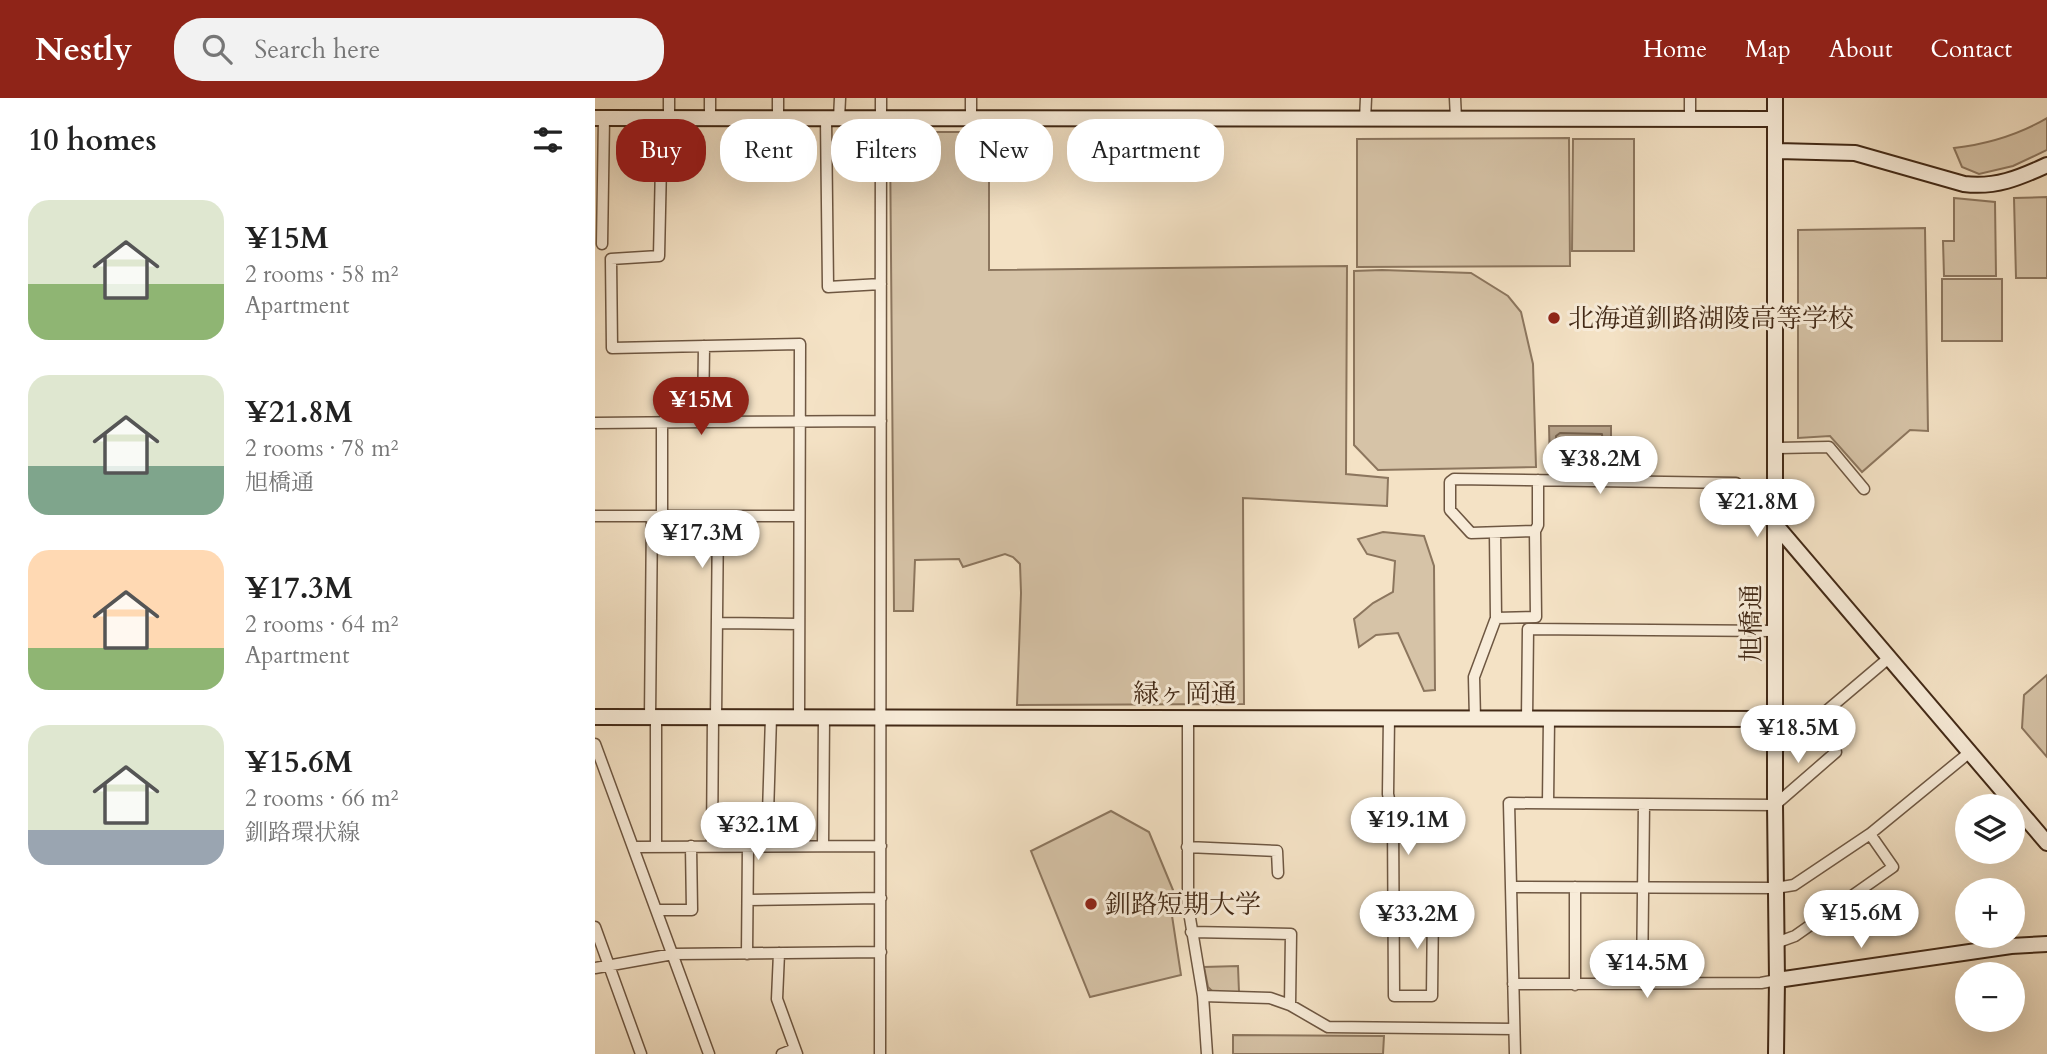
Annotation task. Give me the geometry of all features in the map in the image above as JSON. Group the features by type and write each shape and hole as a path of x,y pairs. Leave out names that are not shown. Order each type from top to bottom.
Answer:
{"street":[{"path":"669,98 665,118 659,256 611,259 612,348 800,344 799,717"},
{"path":"710,98 710,119"},
{"path":"778,98 778,119"},
{"path":"833,119 840,98"},
{"path":"881,98 882,119"},
{"path":"971,98 971,119"},
{"path":"1365,120 1366,98"},
{"path":"1455,98 1456,119"},
{"path":"1690,98 1691,120"},
{"name":"旭橋通","path":"1775,98 1776,1054"},
{"path":"602,244 599,118 720,119"},
{"path":"1053,119 1775,119"},
{"path":"1775,151 1855,153 1963,184 1979,186 2006,182 2047,164"},
{"path":"831,182 828,287 881,284"},
{"path":"880,1054 882,182"},
{"path":"703,422 704,346"},
{"path":"595,423 881,421"},
{"path":"656,846 653,717 657,516 662,422"},
{"path":"1775,448 1829,447 1864,489"},
{"path":"1535,531 1471,533 1451,510 1450,482 1454,479 1736,483 1890,657 2047,843"},
{"path":"1496,618 1536,617 1535,531 1538,525 1538,480"},
{"path":"595,516 799,516"},
{"path":"712,846 718,516"},
{"path":"1475,719 1474,677 1496,618 1495,533"},
{"path":"717,623 799,624"},
{"path":"1527,719 1528,629 1775,631"},
{"path":"1775,750 1811,724 1890,657"},
{"name":"緑ヶ岡通","path":"595,718 714,716 1775,719"},
{"path":"767,846 771,717"},
{"path":"823,846 824,717"},
{"path":"1188,717 1187,847 1191,932 1203,996 1207,1054"},
{"path":"1389,718 1388,794 1393,818 1393,907 1394,996 1432,996 1433,907 1393,907"},
{"path":"1548,803 1549,719"},
{"path":"1514,1054 1509,803 1775,805 1836,752 1811,724"},
{"path":"595,744 709,1054"},
{"path":"1512,887 1794,886 1870,834 1970,752"},
{"path":"1642,984 1644,804"},
{"path":"1776,943 1795,936 1893,867 1870,834"},
{"path":"657,910 692,910 691,846"},
{"path":"747,954 748,846"},
{"path":"634,847 881,846"},
{"path":"1187,847 1277,851 1278,873"},
{"path":"1575,887 1575,985"},
{"path":"748,900 881,898"},
{"path":"595,927 641,1054"},
{"path":"1191,932 1291,934 1290,1005"},
{"path":"1513,984 1761,983 2011,946 2047,944"},
{"path":"595,968 673,954 881,952"},
{"path":"779,953 777,999 796,1052 782,1054"},
{"path":"1203,996 1269,998 1290,1005 1328,1027 1514,1029"}],"shaded area":[{"path":"2047,118 2047,150 2013,166 1979,174 1962,167 1954,148 2002,138"},
{"path":"941,132 955,132 955,182 989,182 989,270 1347,266 1346,474 1388,478 1387,506 1243,498 1244,704 1017,705 1020,564 1005,554 963,567 959,559 915,560 913,611 894,611 890,182 941,182"},
{"path":"1569,138 1570,266 1357,267 1357,139"},
{"path":"1573,139 1634,139 1634,251 1572,251"},
{"path":"2047,197 2047,278 2016,278 2014,198"},
{"path":"1954,198 1995,202 1996,276 1944,276 1943,241 1954,241"},
{"path":"1925,228 1928,431 1910,430 1862,472 1830,436 1798,438 1798,230"},
{"path":"1354,271 1471,273 1508,296 1521,312 1533,364 1536,467 1378,470 1354,445"},
{"path":"1942,279 2002,279 2002,341 1942,341"},
{"path":"1383,532 1424,536 1434,566 1435,690 1424,691 1398,633 1376,635 1359,647 1354,619 1373,603 1393,592 1395,561 1367,554 1358,539"},
{"path":"2047,675 2047,757 2022,728 2024,695"},
{"path":"1111,811 1149,832 1173,890 1169,896 1181,975 1090,997 1031,851"},
{"path":"1238,966 1239,992 1214,993 1208,987 1204,967"},
{"path":"1233,1035 1384,1036 1383,1054 1233,1054"}],"water":[{"path":"1549,426 1611,426 1611,466 1550,466"}],"place":[{"name":"北海道釧路湖陵高等学校","path":"1554,318"},
{"name":"釧路短期大学","path":"1091,904"}]}
